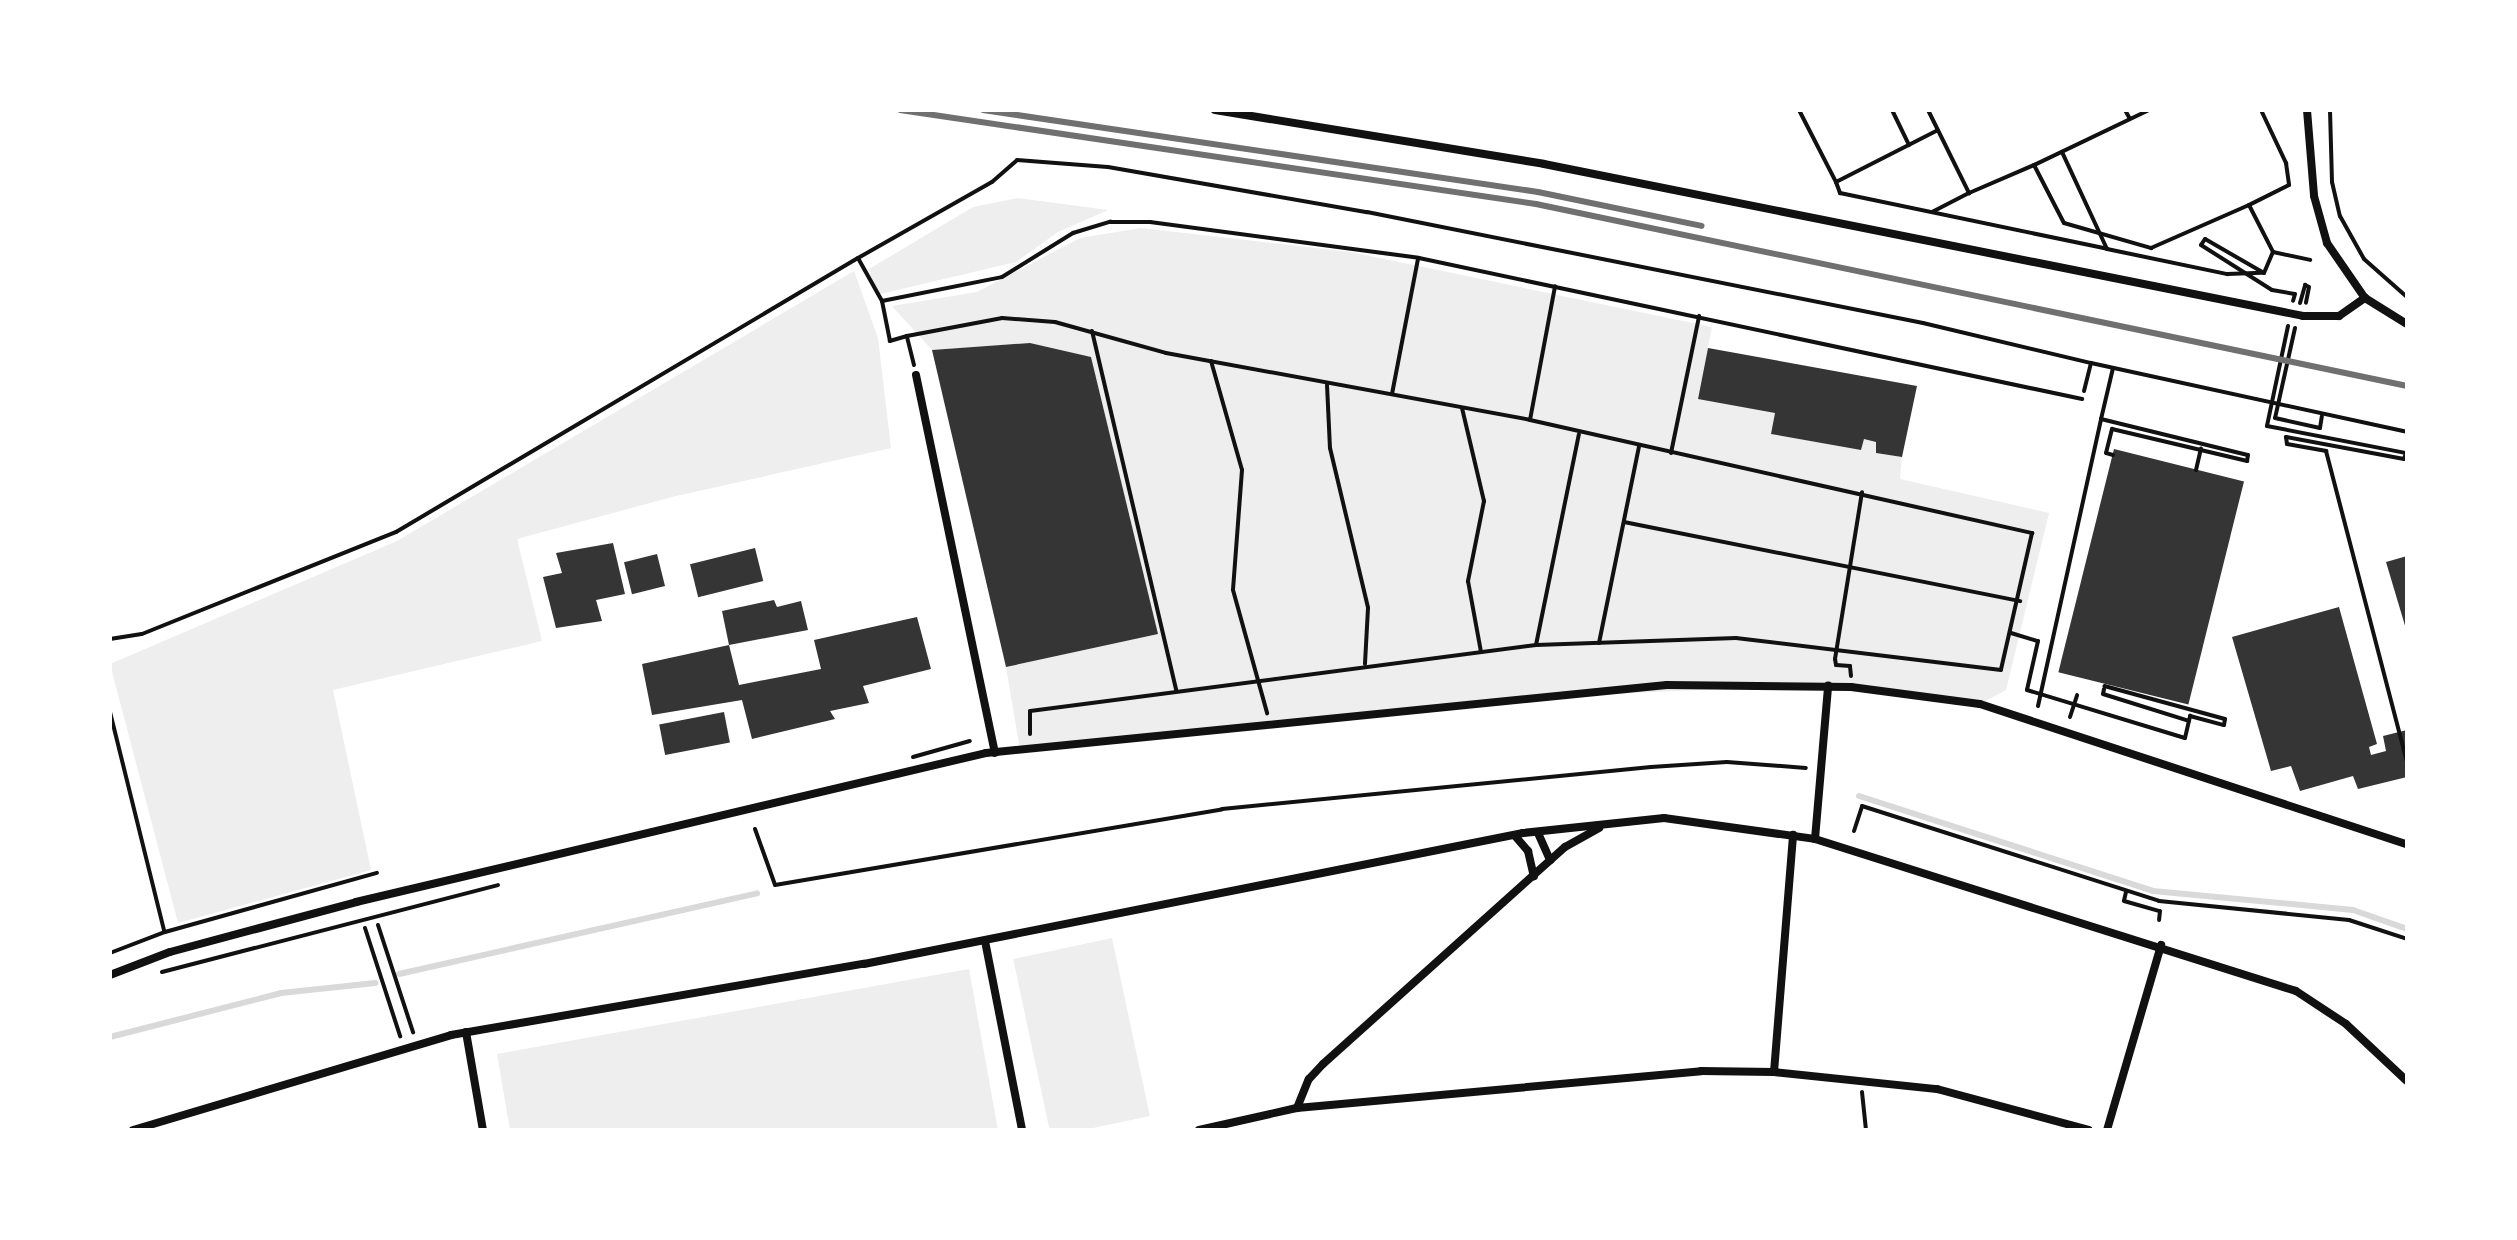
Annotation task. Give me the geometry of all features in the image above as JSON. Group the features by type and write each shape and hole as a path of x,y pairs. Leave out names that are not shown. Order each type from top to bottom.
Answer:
{"street":[{"path":"1215,110 1544,164 2303,316 2339,316 2365,298"},
{"path":"2307,110 2314,196 2327,243 2365,298 2407,324"},
{"path":"916,375 995,753"},
{"path":"110,975 170,952 356,902 995,753 1667,685 1828,686 1980,704 2407,844"},
{"path":"1815,839 1828,686"},
{"path":"133,1130 466,1032 985,941 1537,832 1696,819 1815,839 2161,945 2296,991 2346,1024 2407,1081"},
{"path":"1297,1108 1309,1079 1323,1064 1550,860 1606,824"},
{"path":"1537,832 1547,843 1550,860"},
{"path":"1774,1072 1793,835"},
{"path":"1515,836 1528,851 1534,876"},
{"path":"985,941 1022,1130"},
{"path":"2107,1130 2161,945"},
{"path":"466,1032 483,1130"},
{"path":"1199,1130 1297,1108 1701,1071 1774,1072 1937,1089 2089,1130"}],"path":[{"path":"1799,110 1840,193 2227,274 2264,273"},
{"path":"1892,110 1909,145"},
{"path":"1928,110 1969,193"},
{"path":"2125,110 2130,119"},
{"path":"1932,212 2149,110"},
{"path":"2034,165 2064,223 2151,248 2289,185 2286,163 2261,110"},
{"path":"2330,110 2332,182 2340,216 2364,259 2407,297"},
{"path":"1836,182 1938,130"},
{"path":"2062,152 2103,234 2107,249"},
{"path":"110,639 142,634 396,532 992,182 1017,160 1108,167 1645,265 2322,416 2407,432"},
{"path":"2249,205 2273,252"},
{"path":"882,301 1002,277 1073,233 1110,222 1150,222 1419,258 2082,399"},
{"path":"2264,273 2205,239 2201,245 2272,290 2295,294 2292,308"},
{"path":"2273,252 2310,260"},
{"path":"2264,273 2273,252"},
{"path":"858,258 882,301 890,341 1002,318 1092,331 1211,361 1327,385 1530,420 1579,434 1862,492 2032,533 2020,601 2001,670 1736,638 1536,645 1365,664 1063,705"},
{"path":"1392,394 1419,258"},
{"path":"1530,420 1555,286"},
{"path":"2299,311 2305,297"},
{"path":"1671,453 1699,316"},
{"path":"2289,323 2267,426 2406,453 2404,459 2286,437 2287,444 2326,451 2407,761"},
{"path":"2295,326 2275,418 2320,428 2322,416"},
{"path":"1092,331 1176,690"},
{"path":"907,336 916,375"},
{"path":"1211,361 1242,470 1233,590 1270,723"},
{"path":"2084,391 2091,363"},
{"path":"2038,706 2113,368"},
{"path":"1327,385 1330,448 1368,608 1365,664"},
{"path":"1462,408 1484,501 1468,581 1481,652"},
{"path":"2101,419 2248,455 2247,461 2112,429 2106,453 2113,455"},
{"path":"1536,645 1579,434"},
{"path":"1599,643 1639,446"},
{"path":"2196,470 2201,449"},
{"path":"1851,676 1850,666 1836,665 1862,492"},
{"path":"1624,522 2020,601"},
{"path":"2011,633 2038,641 2027,690 2185,738 2189,721 2190,716 2224,725 2225,719 2104,687 2103,694 2189,721"},
{"path":"2070,717 2077,695"},
{"path":"110,712 170,952"},
{"path":"755,829 775,885 1222,809 1651,767 1727,762 1806,768"},
{"path":"1854,831 1862,806 2159,901 2349,920 2407,939"},
{"path":"110,953 165,932 377,873"},
{"path":"2126,892 2124,901 2160,911 2159,920"},
{"path":"365,928 400,1036 414,1032 378,925"},
{"path":"408,1034 412,1046"},
{"path":"1862,1082 1866,1130"}],"shaded area":[{"path":"1018,198 1108,210 1058,232 1016,262 876,295 869,269 973,207"},
{"path":"1141,228 1351,252 1712,327 1698,398 1775,413 1772,434 1861,450 1864,439 1876,442 1876,453 1902,457 1900,479 2049,513 2006,690 1980,704 1807,685 1545,697 1020,750 1006,667 1158,634 1091,357 1030,343 932,350 892,306 977,292 1080,238"},
{"path":"854,271 878,338 891,448 672,497 517,539 542,641 333,690 371,870 178,923 110,664 397,541"},
{"path":"1112,938 1150,1116 1084,1130 1050,1130 1013,959"},
{"path":"969,969 998,1130 510,1130 497,1054"}],"building":[{"path":"1030,343 1091,357 1158,634 1006,667 932,350"},
{"path":"1708,348 1917,386 1902,457 1876,453 1876,442 1864,439 1861,450 1771,434 1775,413 1698,399"},
{"path":"2114,449 2244,481 2188,705 2058,672"},
{"path":"613,543 625,594 596,600 602,621 556,628 543,577 562,573 556,553"},
{"path":"755,548 763,581 698,597 690,564"},
{"path":"657,554 665,586 632,594 624,562"},
{"path":"2407,556 2407,629 2406,629 2386,562"},
{"path":"774,600 777,607 801,601 808,630 729,645 722,611"},
{"path":"2339,607 2377,744 2369,747 2371,755 2386,751 2383,736 2407,730 2407,777 2358,789 2353,776 2300,791 2291,766 2271,771 2232,637"},
{"path":"917,617 931,669 863,686 869,703 830,711 835,719 752,739 742,700 652,715 642,664 729,645 739,685 821,669 814,640"},
{"path":"724,712 730,742 665,755 659,725"}],"waterway":[{"path":"1859,796 2153,891 2353,910 2407,929"},
{"path":"399,974 757,893"},
{"path":"110,1037 281,993 375,983"}],"railway":[{"path":"900,110 1536,204 2407,386"},
{"path":"983,110 1538,192 1702,226"}]}
